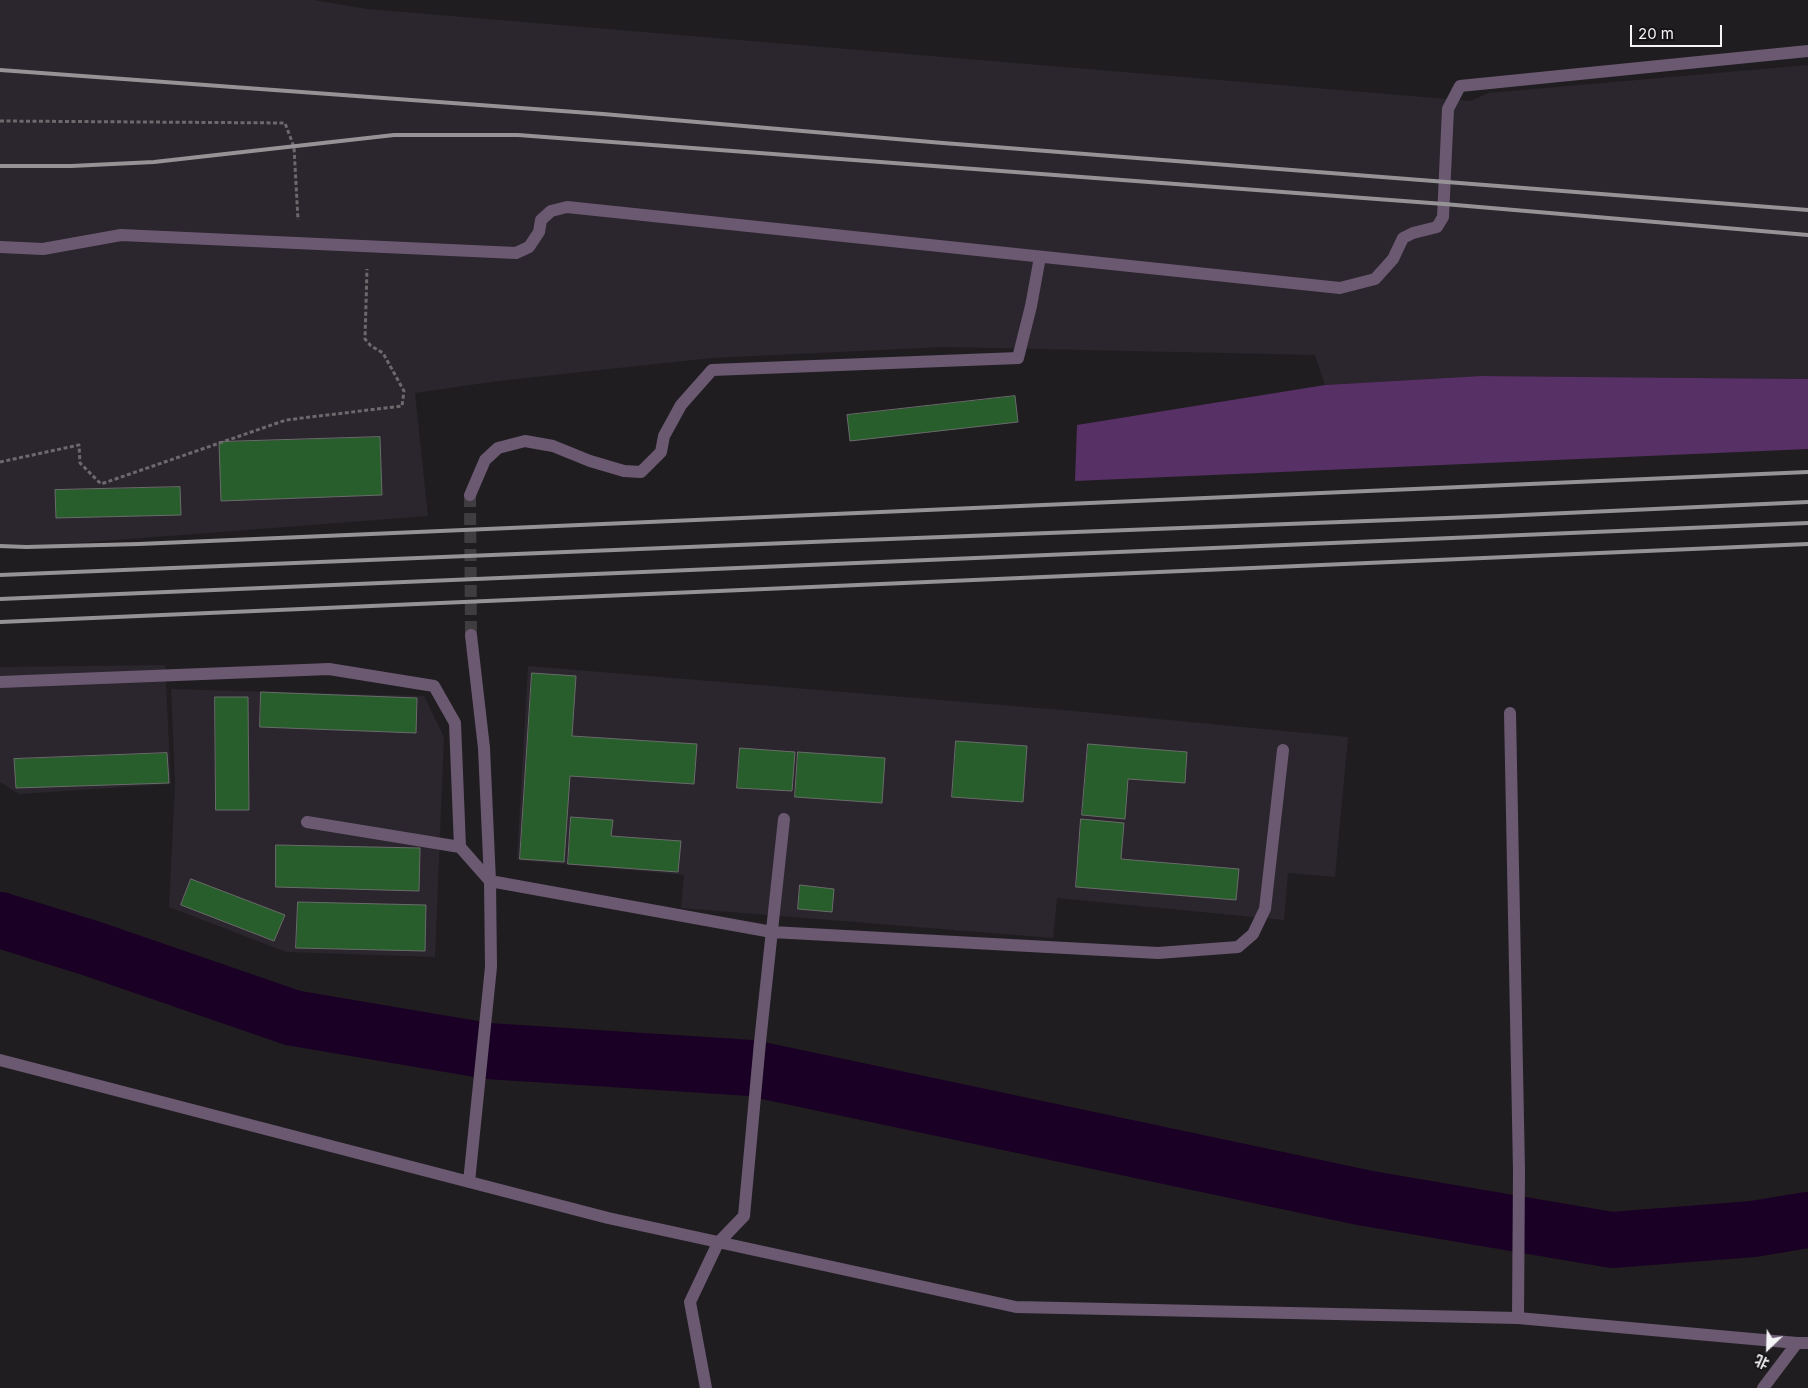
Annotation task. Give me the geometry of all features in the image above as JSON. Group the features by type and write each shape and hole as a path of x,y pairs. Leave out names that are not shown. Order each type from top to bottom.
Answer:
{"street":[{"path":"0,247 43,249 122,235 516,253 529,247 539,232 541,220 551,211 567,207 1340,288 1375,279 1393,259 1403,238 1413,233 1438,227 1443,217 1448,109 1460,86 1808,50"},
{"path":"470,495 485,460 498,448 525,440 553,446 590,461 624,471 641,472 661,452 664,436 681,405 712,370 1018,358 1031,306 1040,257"},
{"path":"469,1182 490,967 490,881 484,748 471,635"},
{"path":"0,682 330,669 434,686 455,723 460,847 490,881 772,932 1158,953 1238,947 1253,934 1265,909 1283,750"},
{"path":"1510,713 1519,1170 1518,1318"},
{"path":"706,1388 690,1302 718,1243 744,1216 760,1042 784,819"},
{"path":"307,822 460,847"},
{"path":"0,1060 608,1218 1016,1307 1518,1318 1802,1343"},
{"path":"1763,1388 1802,1343"}],"path":[{"path":"0,121 285,123 294,147 300,243"},
{"path":"0,462 79,445 80,464 101,484 286,420 402,406 404,390 383,353 371,346 365,339 366,246"}],"shaded area":[{"path":"0,0 314,0 367,9 1471,101 1488,93 1808,65 1808,379 1481,376 1325,385 1315,355 944,347 712,358 498,381 415,393 428,516 0,549"},
{"path":"1481,376 1808,379 1808,449 1075,481 1077,425 1325,385"},
{"path":"165,665 171,784 19,794 0,782 0,667"},
{"path":"528,666 1074,711 1348,737 1335,877 1288,873 1284,920 1057,898 1053,938 681,908 684,875 517,860"},
{"path":"171,689 424,696 444,737 435,957 286,952 169,907 175,785"}],"building":[{"path":"1015,396 1018,422 850,441 847,415"},
{"path":"380,437 382,495 221,501 219,442"},
{"path":"180,487 181,515 56,518 55,490"},
{"path":"532,673 576,676 572,736 697,744 694,784 570,776 564,862 520,859"},
{"path":"261,692 417,698 416,733 260,727"},
{"path":"215,697 248,697 249,810 216,810"},
{"path":"956,741 1027,746 1023,802 952,797"},
{"path":"1088,744 1187,752 1185,783 1128,779 1125,819 1082,815"},
{"path":"740,748 795,752 792,791 737,788"},
{"path":"798,752 885,758 882,803 795,797"},
{"path":"167,753 169,783 16,788 14,759"},
{"path":"571,817 613,820 611,836 681,841 678,872 568,864"},
{"path":"1081,819 1124,823 1121,859 1239,869 1236,900 1076,887"},
{"path":"276,845 420,848 419,891 276,887"},
{"path":"191,879 285,915 274,941 181,905"},
{"path":"800,885 834,889 832,912 798,909"},
{"path":"298,902 426,905 425,951 296,948"}],"waterway":[{"path":"0,920 93,949 293,1018 488,1051 751,1068 1365,1198 1612,1240 1753,1229 1808,1220"}],"tunnel":[{"path":"470,495 471,635"}],"railway":[{"path":"0,70 603,114 943,143 1808,210"},
{"path":"0,166 71,166 154,162 394,135 518,135 1444,204 1808,235"},
{"path":"0,546 139,544 1808,472"},
{"path":"0,575 1500,516 1808,502"},
{"path":"0,599 1808,523"},
{"path":"0,622 1808,544"}]}
